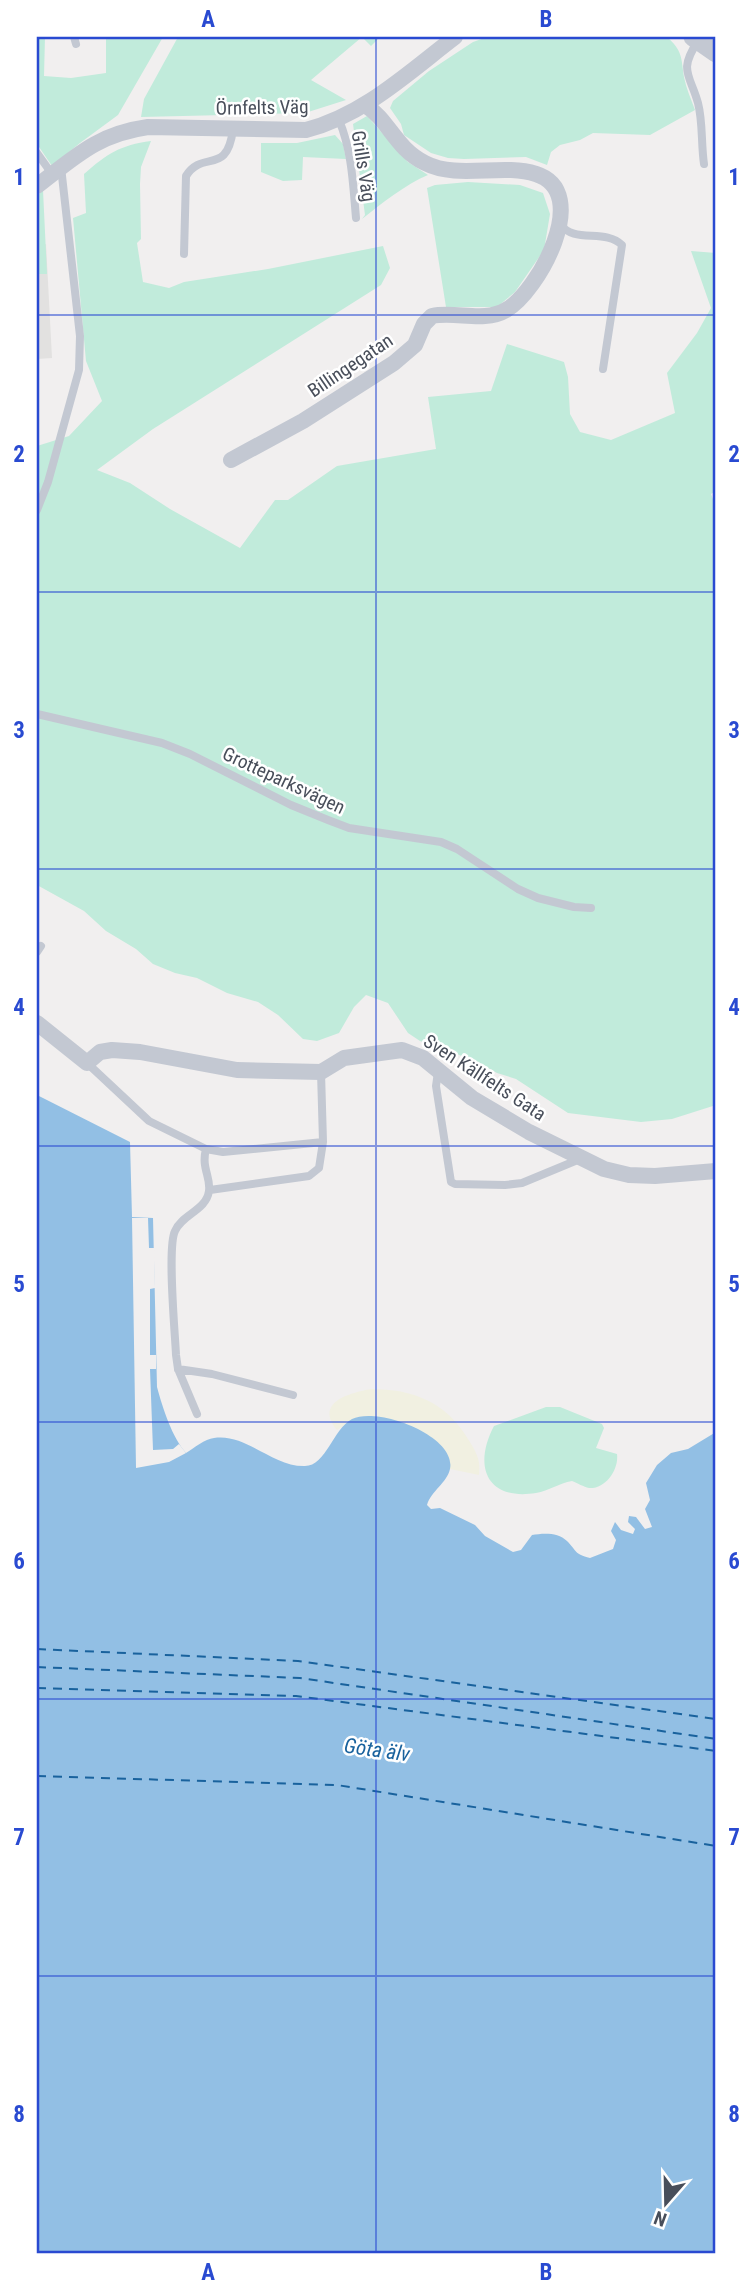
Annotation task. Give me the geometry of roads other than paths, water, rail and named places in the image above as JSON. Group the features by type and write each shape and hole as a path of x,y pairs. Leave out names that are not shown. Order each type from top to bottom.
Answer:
{"street":[{"name":"Örnfelts Väg","path":"37,186 94,143 125,131 148,127 306,130 339,120 365,105 455,37"},
{"path":"695,39 716,53"},
{"path":"365,105 374,111 394,139 426,164 453,170 521,171 546,179 553,185 560,201 560,223"},
{"name":"Billingegatan","path":"231,460 303,421 394,363 415,345 424,324 432,316 492,316 515,304 535,277 556,239 560,223"},
{"path":"37,1023 88,1063"},
{"name":"Sven Källfelts Gata","path":"88,1063 100,1052 112,1050 140,1052 237,1070 321,1072 344,1058 402,1050 423,1058 472,1098 580,1159 604,1169 629,1175 655,1176 716,1171"}],"lane":[{"path":"695,39 687,65 689,83 698,103 704,164"},
{"name":"Grills Väg","path":"339,120 350,155 356,218"},
{"path":"184,254 186,176 195,166 222,157 231,145 233,129"},
{"path":"37,153 57,171 80,351 74,391 48,482 37,510"},
{"path":"560,223 570,232 600,235 618,241 621,246 603,369"},
{"name":"Grotteparksvägen","path":"37,714 162,743 328,820 349,828 442,842 518,889 538,898 575,907 592,908"},
{"path":"88,1063 149,1121 206,1149 223,1152 323,1142"},
{"path":"439,1071 436,1086 451,1182 505,1185 522,1183 580,1159"},
{"path":"210,1190 309,1176 319,1168 323,1142 321,1072"},
{"path":"197,1415 178,1369 176,1355 172,1240 181,1222 205,1203 210,1190 203,1162 206,1149"},
{"path":"178,1369 212,1374 293,1395"}],"water":[{"name":"Göta älv","path":"37,1095 130,1142 132,1217 153,1218 157,1387 172,1431 186,1453 207,1440 226,1438 237,1440 293,1465 305,1466 319,1460 345,1424 352,1419 364,1416 396,1420 429,1435 441,1445 449,1457 448,1474 427,1505 431,1509 440,1508 475,1525 485,1536 513,1552 521,1550 532,1535 550,1534 563,1538 578,1554 590,1558 613,1549 616,1540 611,1531 615,1522 621,1530 633,1534 635,1529 628,1522 629,1516 636,1517 645,1529 652,1527 645,1509 650,1500 646,1483 657,1465 671,1453 688,1449 716,1432 716,2254 37,2254"}]}
